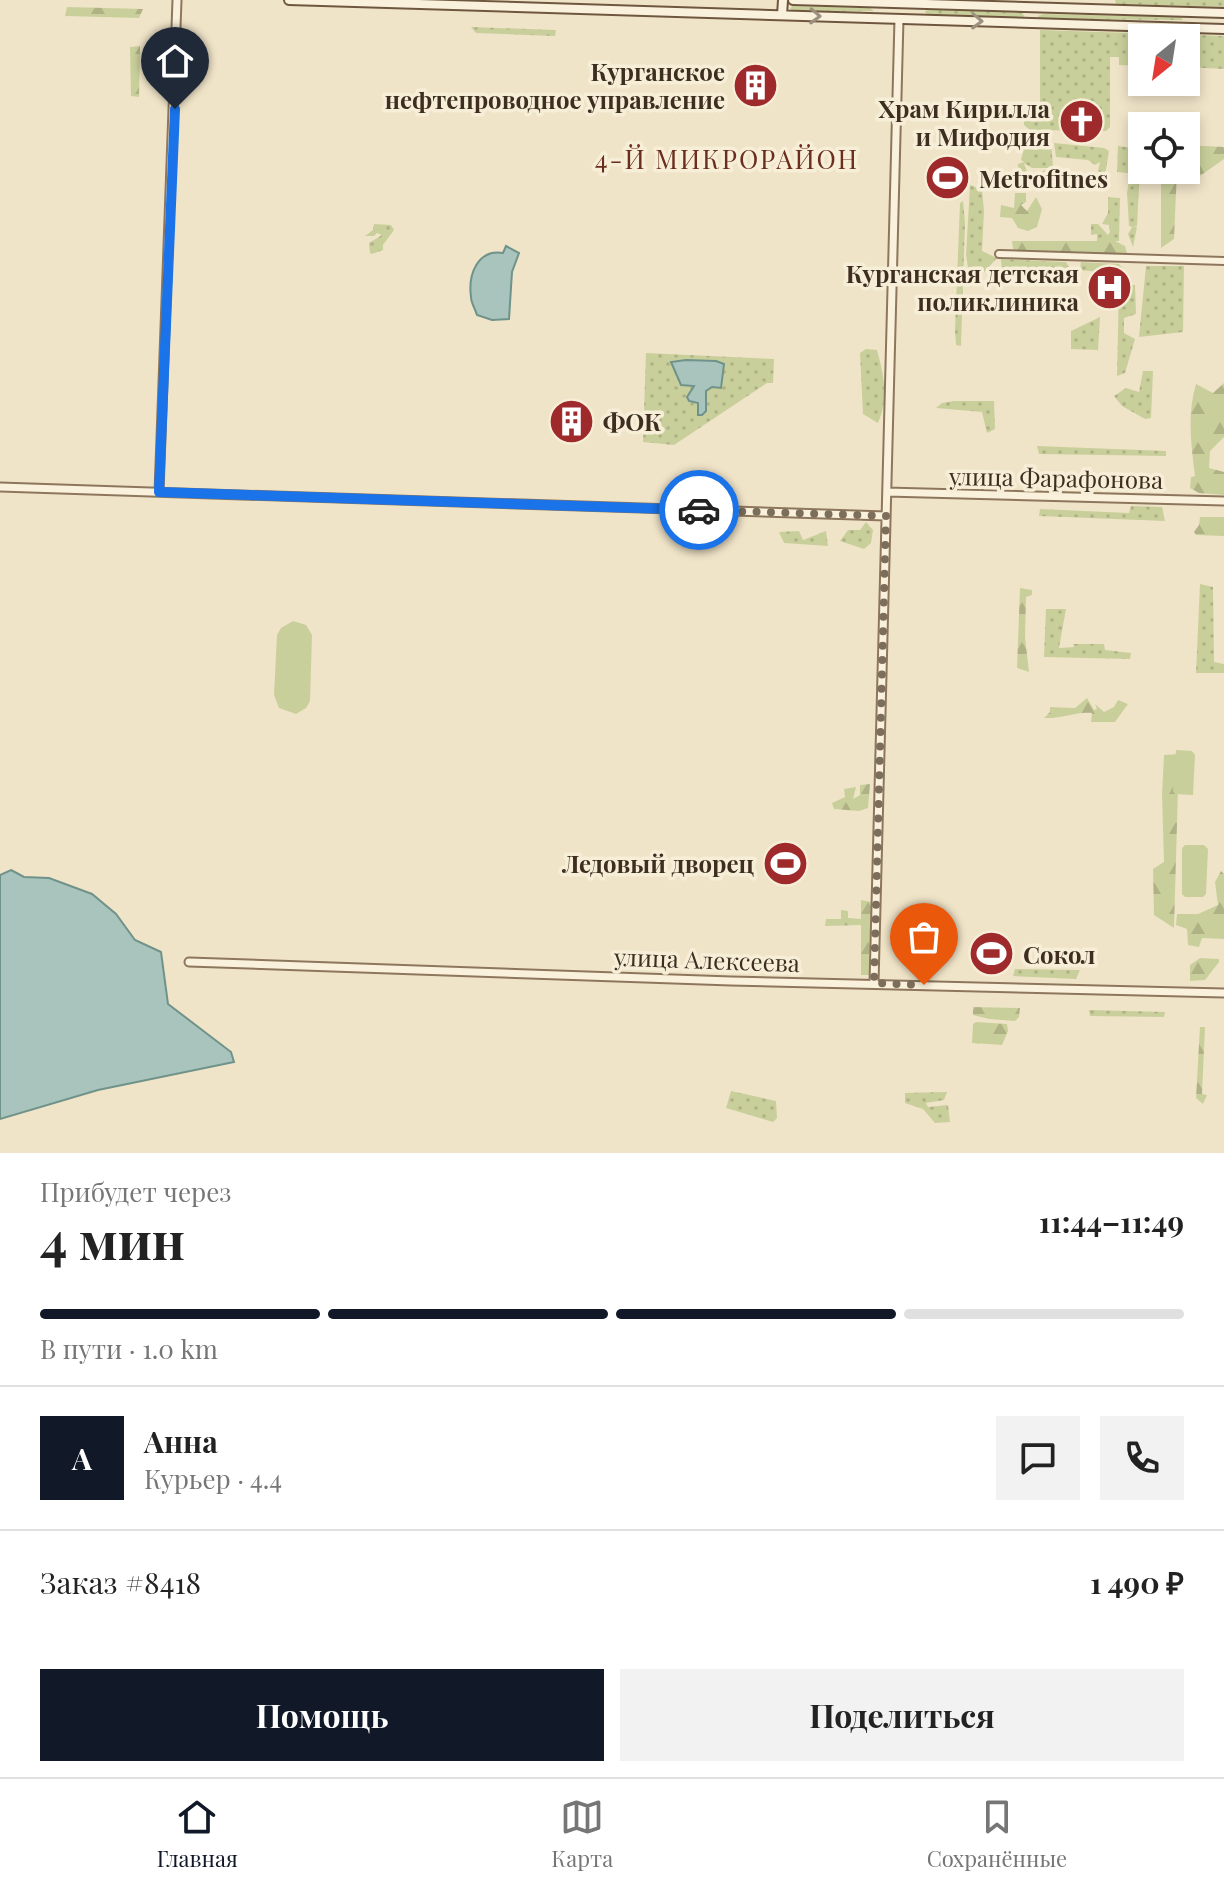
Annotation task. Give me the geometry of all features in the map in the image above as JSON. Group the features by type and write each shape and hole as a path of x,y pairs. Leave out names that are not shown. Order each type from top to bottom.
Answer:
{"main road":[{"path":"289,0 1128,26"},
{"path":"690,0 690,12"},
{"path":"782,15 783,0"},
{"path":"793,0 1224,13"},
{"path":"899,2 899,19"},
{"path":"1030,23 1031,7"},
{"path":"1191,24 1192,12"},
{"path":"1200,28 1224,29"}],"street":[{"path":"159,492 177,0"},
{"path":"874,983 899,19"},
{"path":"999,254 1224,261"},
{"path":"0,487 886,516"},
{"name":"улица Фарафонова","path":"887,492 1224,501"},
{"name":"улица Алексеева","path":"189,962 1224,993"}],"green space":[{"path":"1115,0 1224,0 1224,7 1116,4"},
{"path":"792,6 870,8 874,11 792,12"},
{"path":"67,7 143,9 139,18 65,16"},
{"path":"928,9 1022,12 1024,16 1021,19 928,15 925,12"},
{"path":"1038,16 1181,17 1183,20 1040,19"},
{"path":"471,27 556,30 555,36 476,33"},
{"path":"1040,30 1128,33 1128,65 1119,65 1119,57 1110,57 1110,127 1106,131 1030,130 1024,125 1024,114 1040,114"},
{"path":"1200,35 1224,36 1224,69 1200,68"},
{"path":"140,46 139,97 131,96 130,47"},
{"path":"616,97 652,98 652,112 616,111"},
{"path":"1051,140 1053,168 1032,168 1024,163 1027,172 1034,176 1045,170 1048,175 1038,188 1035,184 1017,188 1018,164 1024,162 1021,160 1023,152 1020,142"},
{"path":"1054,143 1109,151 1105,175 1098,171 1100,162 1095,165 1088,160 1056,157"},
{"path":"1118,146 1128,147 1128,173 1117,172"},
{"path":"1200,146 1224,147 1224,159 1200,176"},
{"path":"1128,184 1139,184 1133,247 1128,234 1132,227 1129,226"},
{"path":"1161,184 1176,184 1174,239 1161,248"},
{"path":"970,185 982,190 982,251 997,258 971,287 966,255"},
{"path":"1015,193 1026,193 1026,202 1021,205 1027,211 1036,197 1042,209 1037,227 1028,231 1018,228 1012,218 1000,217 1001,205 1014,208"},
{"path":"1108,197 1120,198 1119,241 1097,241 1097,234 1091,235 1091,224 1098,224 1108,235 1110,232 1109,225 1102,224 1108,213"},
{"path":"963,201 961,346 956,345 955,330 960,203"},
{"path":"374,224 391,225 394,230 383,245 383,250 372,254 369,243 382,235 365,236 373,230"},
{"path":"1012,241 1115,241 1125,246 1128,257 1014,255"},
{"path":"1001,259 1066,262 1071,270 1002,271"},
{"path":"1081,262 1119,264 1124,270 1122,283 1117,274 1080,270"},
{"path":"1146,266 1184,266 1183,332 1139,337"},
{"path":"1119,285 1135,285 1136,314 1124,318 1124,333 1135,339 1125,373 1117,376"},
{"path":"1100,317 1098,350 1071,349 1071,331"},
{"path":"866,349 877,350 883,378 883,405 878,423 863,414 860,353"},
{"path":"646,353 774,359 773,383 767,383 674,445 643,442"},
{"path":"1143,371 1153,371 1151,418 1145,419 1122,406 1114,396 1126,388 1139,392"},
{"path":"1224,383 1224,437 1210,451 1209,468 1224,472 1224,495 1199,493 1190,488 1191,477 1195,476 1191,430 1193,395 1196,384 1213,393"},
{"path":"994,401 995,429 987,433 982,412 936,408 942,403"},
{"path":"1037,446 1166,451 1166,456 1039,454"},
{"path":"1131,506 1162,507 1165,521 1039,516 1040,509 1129,513"},
{"path":"1200,517 1224,517 1224,536 1196,535 1194,532"},
{"path":"866,522 873,530 871,543 864,549 840,541 848,530 860,530"},
{"path":"799,531 803,540 826,531 828,546 784,543 779,532"},
{"path":"1200,584 1213,587 1214,662 1224,664 1224,673 1196,673"},
{"path":"1020,588 1032,590 1032,595 1026,597 1025,637 1029,672 1017,668"},
{"path":"1046,609 1066,609 1059,648 1074,647 1073,644 1104,644 1105,650 1131,653 1130,659 1044,657"},
{"path":"293,621 306,625 312,635 310,701 306,708 296,714 279,708 274,695 277,635 281,628"},
{"path":"1087,698 1094,710 1097,709 1095,704 1104,712 1114,707 1118,700 1128,704 1115,722 1091,722 1092,713 1044,718 1050,707 1075,708"},
{"path":"1176,750 1192,751 1195,755 1193,795 1175,794 1173,791"},
{"path":"1179,754 1174,928 1154,915 1153,869 1164,862 1164,755"},
{"path":"870,784 868,808 859,811 834,809 832,803 845,797 844,789 856,787 853,799 860,795 860,785"},
{"path":"1185,845 1204,845 1208,849 1206,894 1203,897 1185,897 1182,894 1182,848"},
{"path":"1221,871 1224,874 1224,939 1202,938 1199,947 1188,945 1187,929 1176,925 1177,914 1198,914 1218,905 1215,882"},
{"path":"861,900 871,902 869,975 861,975 861,925 825,926 826,919 841,919 841,910 848,911 848,918 861,919"},
{"path":"1200,958 1219,959 1219,962 1205,980 1190,981 1190,965"},
{"path":"1015,969 1080,970 1076,979 1013,976"},
{"path":"973,1007 1020,1008 1019,1017 1015,1021 989,1019 973,1015"},
{"path":"1089,1010 1165,1012 1164,1017 1090,1016"},
{"path":"973,1024 1007,1024 1008,1031 1002,1045 972,1043"},
{"path":"1200,1027 1205,1027 1202,1094 1207,1095 1203,1104 1196,1098"},
{"path":"731,1091 776,1101 777,1118 773,1122 726,1108"},
{"path":"947,1092 944,1100 926,1103 928,1107 948,1105 950,1122 935,1123 923,1109 905,1103 905,1093"}],"water":[{"path":"506,246 519,253 512,272 509,319 492,320 477,315 471,299 471,280 481,259 503,253"},
{"path":"686,360 724,364 721,388 712,387 706,391 706,411 702,415 698,415 698,403 689,401 687,397 694,386 681,385 671,362"},
{"path":"11,870 24,877 49,878 92,894 116,914 135,940 161,952 168,1004 231,1052 234,1062 98,1090 0,1119 0,875"}],"way so far":[{"path":"699,510 886,516 874,983 924,985"}],"place":[{"name":"Курганское нефтепроводное управление","path":"756,85"},
{"name":"Храм Кирилла и Мифодия","path":"1081,122"},
{"name":"Metrofitnes","path":"948,178"},
{"name":"Курганская детская поликлиника","path":"1110,287"},
{"name":"ФОК","path":"572,421"},
{"name":"Ледовый дворец","path":"785,863"},
{"name":"Сокол","path":"992,954"}],"district":[{"name":"4-Й МИКРОРАЙОН","path":"727,158"}],"route":[{"path":"175,109 159,492 699,510"}]}
